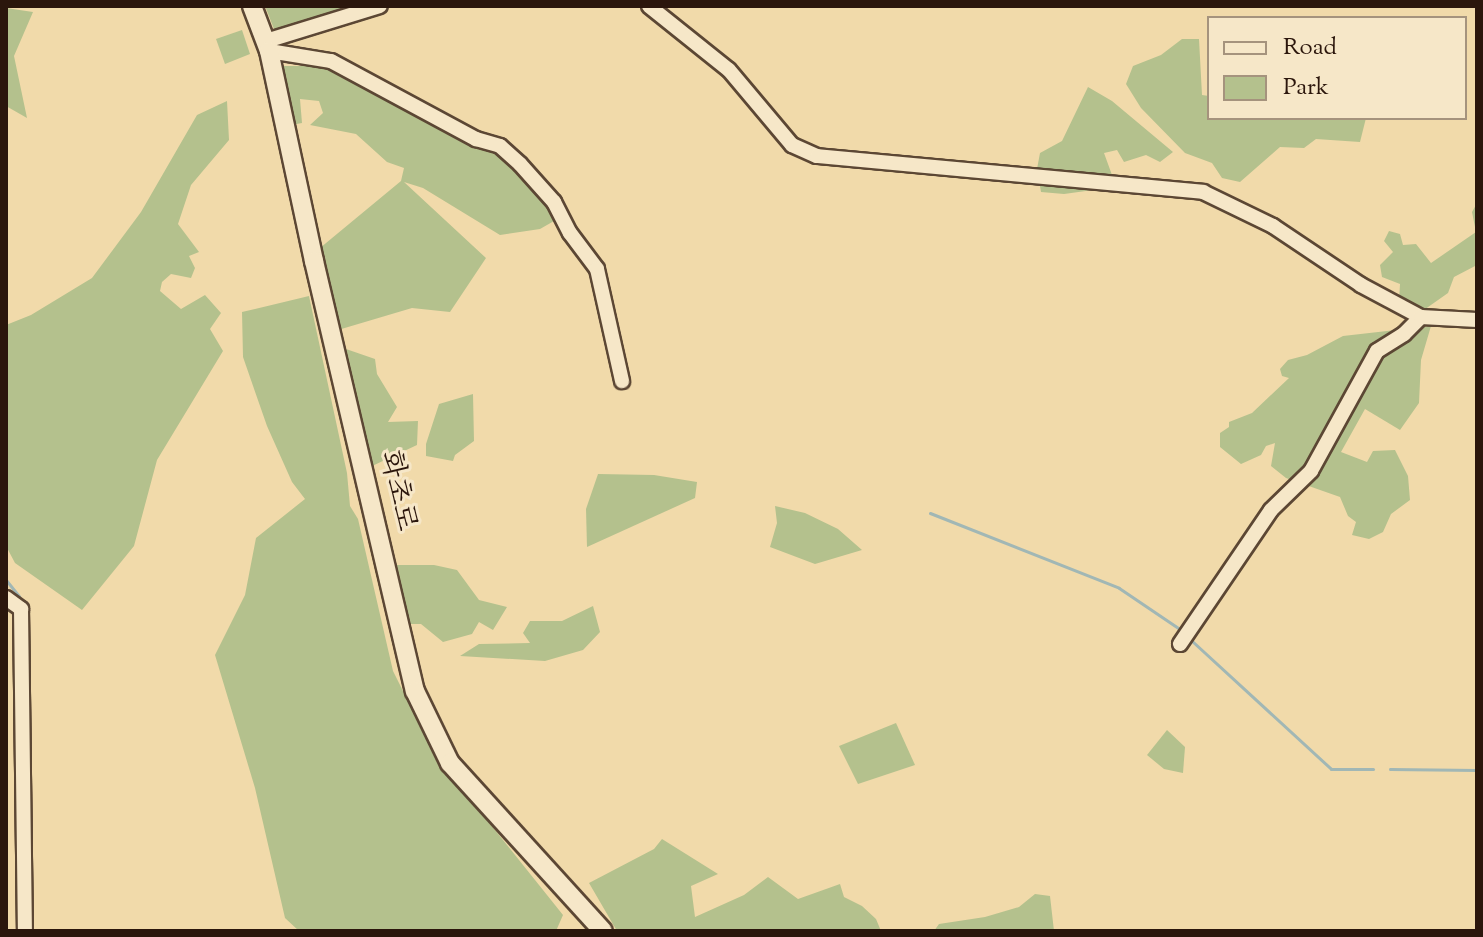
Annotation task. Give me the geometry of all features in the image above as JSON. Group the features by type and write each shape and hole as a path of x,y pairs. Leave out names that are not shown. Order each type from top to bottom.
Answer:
{"street":[{"name":"화초로","path":"252,6 267,46 415,691 450,763 603,931"},
{"path":"267,46 380,6"},
{"path":"649,6 729,70 792,145 817,156 1203,192 1273,226 1361,285 1421,317 1477,320"},
{"path":"267,46 331,61 476,139 500,146 520,164 554,202 570,233 597,269 622,381"},
{"path":"1180,644 1271,510 1311,471 1377,351 1404,334 1421,317"},
{"path":"6,598 21,609 25,931"}],"green space":[{"path":"265,6 358,6 274,29"},
{"path":"6,8 33,12 14,56 27,118 6,106"},
{"path":"242,30 250,54 225,64 216,39"},
{"path":"1182,39 1199,39 1202,95 1207,96 1207,120 1366,120 1360,142 1316,139 1304,148 1280,147 1240,182 1222,178 1212,163 1185,153 1141,108 1126,84 1133,66 1161,55"},
{"path":"281,66 319,66 345,73 426,117 435,126 492,149 510,160 530,181 548,205 554,221 540,229 500,235 423,188 404,182 486,258 450,312 412,308 338,330 320,248 401,181 404,168 387,162 356,134 310,125 323,113 319,101 300,99 302,123 291,125"},
{"path":"1088,87 1112,101 1173,152 1160,162 1146,155 1124,162 1117,150 1104,153 1112,175 1093,190 1064,194 1041,192 1037,169 1040,153 1062,141"},
{"path":"227,101 229,140 191,185 178,224 199,252 189,256 195,268 191,278 171,274 162,282 160,291 181,309 205,295 221,313 210,329 223,351 157,460 134,546 82,610 15,563 6,546 6,325 31,315 92,278 141,212 197,115"},
{"path":"1477,203 1477,265 1454,277 1448,293 1421,312 1399,301 1400,284 1382,277 1380,265 1393,252 1384,241 1389,231 1400,234 1403,245 1416,244 1431,263 1476,232 1472,212"},
{"path":"309,296 347,473 350,506 358,519 393,671 435,755 563,915 556,931 299,931 285,918 255,788 215,655 245,595 256,538 305,499 292,482 267,426 243,357 242,312"},
{"path":"1431,326 1421,360 1419,403 1400,430 1365,409 1341,452 1367,462 1373,451 1395,450 1408,476 1410,500 1391,514 1383,532 1369,539 1352,535 1356,522 1348,516 1340,497 1286,478 1271,466 1275,443 1266,446 1261,455 1241,464 1220,447 1220,433 1229,427 1229,422 1252,413 1289,378 1282,376 1280,369 1288,360 1307,355 1343,336"},
{"path":"346,349 375,359 377,374 397,407 388,422 418,421 417,445 370,467"},
{"path":"473,394 474,441 455,455 453,461 426,456 426,444 439,404"},
{"path":"598,474 654,475 697,482 695,498 587,547 586,509"},
{"path":"775,506 805,513 838,529 862,550 815,564 770,547 777,523"},
{"path":"391,565 434,565 457,570 479,600 507,607 493,630 479,622 472,634 443,642 421,624 406,624"},
{"path":"593,606 600,632 583,650 545,661 460,656 479,644 530,643 523,633 530,621 562,621"},
{"path":"896,723 915,765 858,784 839,746"},
{"path":"1167,730 1185,747 1183,773 1164,769 1147,755"},
{"path":"662,839 718,874 691,886 695,917 744,895 768,877 798,899 840,884 844,897 862,906 876,919 881,931 617,931 589,883 654,849"},
{"path":"1035,894 1050,896 1054,931 934,931 939,924 985,917 1019,907"}],"waterway":[{"path":"930,513 1119,588 1178,628"},
{"path":"6,580 19,596"},
{"path":"1192,641 1331,769 1373,769"},
{"path":"15,696 17,888"},
{"path":"1390,769 1477,770"},
{"path":"17,905 18,915"}]}
